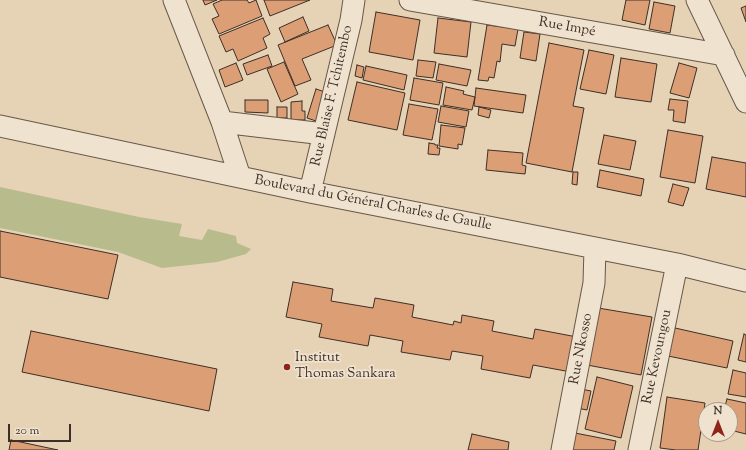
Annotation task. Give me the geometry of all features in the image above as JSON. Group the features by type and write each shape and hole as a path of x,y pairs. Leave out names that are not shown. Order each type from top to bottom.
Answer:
{"street":[{"path":"174,0 222,122 240,177"},
{"name":"Rue Blaise F. Tchitembo","path":"310,192 351,20 354,0"},
{"name":"Rue Impé","path":"410,0 724,55"},
{"path":"697,0 746,102"},
{"path":"222,122 324,134"},
{"name":"Boulevard du Général Charles de Gaulle","path":"0,126 310,192 678,264 746,281"},
{"name":"Rue Nkosso","path":"562,450 594,283 595,248"},
{"name":"Rue Kevoungou","path":"639,450 678,264"}],"green space":[{"path":"0,187 139,217 182,224 179,236 202,240 208,229 236,236 237,243 251,249 246,254 217,262 162,268 118,252 0,228"}],"building":[{"path":"203,0 217,0 205,5"},
{"path":"222,0 247,0 249,3 256,0 262,16 219,34 212,19 219,16 213,4"},
{"path":"264,0 310,0 270,16"},
{"path":"626,0 650,0 645,25 622,20"},
{"path":"654,2 675,6 670,33 649,29"},
{"path":"746,6 746,22 741,8"},
{"path":"376,12 420,20 413,60 369,52"},
{"path":"303,17 309,31 285,42 279,28"},
{"path":"263,18 270,34 263,38 267,48 238,61 233,49 226,52 219,36"},
{"path":"438,18 471,22 467,57 434,53"},
{"path":"328,25 337,45 302,59 311,80 295,86 278,45"},
{"path":"487,25 518,29 515,46 502,44 500,62 497,61 494,78 489,77 488,81 478,80"},
{"path":"524,32 540,34 536,61 520,58"},
{"path":"549,43 584,50 573,106 584,108 572,172 526,163"},
{"path":"589,50 614,55 606,94 580,89"},
{"path":"268,55 272,66 247,75 243,64"},
{"path":"621,58 657,64 651,102 615,97"},
{"path":"418,60 436,62 433,78 416,76"},
{"path":"284,62 298,94 281,102 267,69"},
{"path":"236,63 243,80 225,87 219,70"},
{"path":"679,63 697,68 689,98 670,93"},
{"path":"439,64 471,70 467,86 436,80"},
{"path":"357,65 364,67 362,78 355,76"},
{"path":"366,66 407,75 404,90 363,80"},
{"path":"414,78 443,83 439,105 410,100"},
{"path":"357,82 405,93 397,130 348,120"},
{"path":"446,87 464,91 463,94 475,97 472,110 443,105"},
{"path":"476,88 526,95 523,113 474,106"},
{"path":"316,89 328,93 319,122 307,118"},
{"path":"670,99 688,101 685,123 673,121 674,110 668,110"},
{"path":"245,100 268,100 268,113 245,112"},
{"path":"302,101 302,111 305,111 305,120 291,120 291,102"},
{"path":"409,104 438,109 432,140 403,135"},
{"path":"441,106 469,111 466,127 438,122"},
{"path":"277,107 287,107 287,118 277,118"},
{"path":"479,107 491,110 489,118 478,115"},
{"path":"441,125 465,128 462,145 458,144 458,149 439,146"},
{"path":"668,130 703,136 695,183 660,177"},
{"path":"604,135 636,141 630,170 598,164"},
{"path":"429,143 438,145 437,148 440,148 439,155 428,154"},
{"path":"488,150 523,153 522,165 526,166 525,174 486,170"},
{"path":"712,157 746,163 746,197 706,189"},
{"path":"600,170 644,179 641,196 597,187"},
{"path":"573,172 578,172 577,185 572,184"},
{"path":"673,184 689,188 683,206 668,202"},
{"path":"0,231 118,255 108,299 0,277"},
{"path":"293,282 333,289 331,301 373,308 375,298 414,305 412,317 453,325 454,321 461,323 462,315 494,321 492,331 533,339 535,329 577,337 571,372 533,365 530,378 481,369 483,356 452,351 450,360 401,352 403,341 370,335 368,346 319,337 322,324 286,317"},
{"path":"598,308 652,317 641,375 587,365"},
{"path":"675,328 733,341 727,368 668,356"},
{"path":"31,331 217,369 209,411 22,372"},
{"path":"744,334 746,335 746,362 738,360"},
{"path":"733,370 746,373 746,397 728,394"},
{"path":"597,377 633,386 621,438 585,429"},
{"path":"576,388 591,391 587,410 572,407"},
{"path":"667,397 699,402 698,450 660,448"},
{"path":"727,399 746,403 746,434 738,432 738,402 726,402"},
{"path":"575,433 616,441 614,450 571,450"},
{"path":"472,434 509,442 508,450 468,450"},
{"path":"11,440 58,450 9,450"}],"place":[{"name":"Institut Thomas Sankara","path":"287,367"}]}
